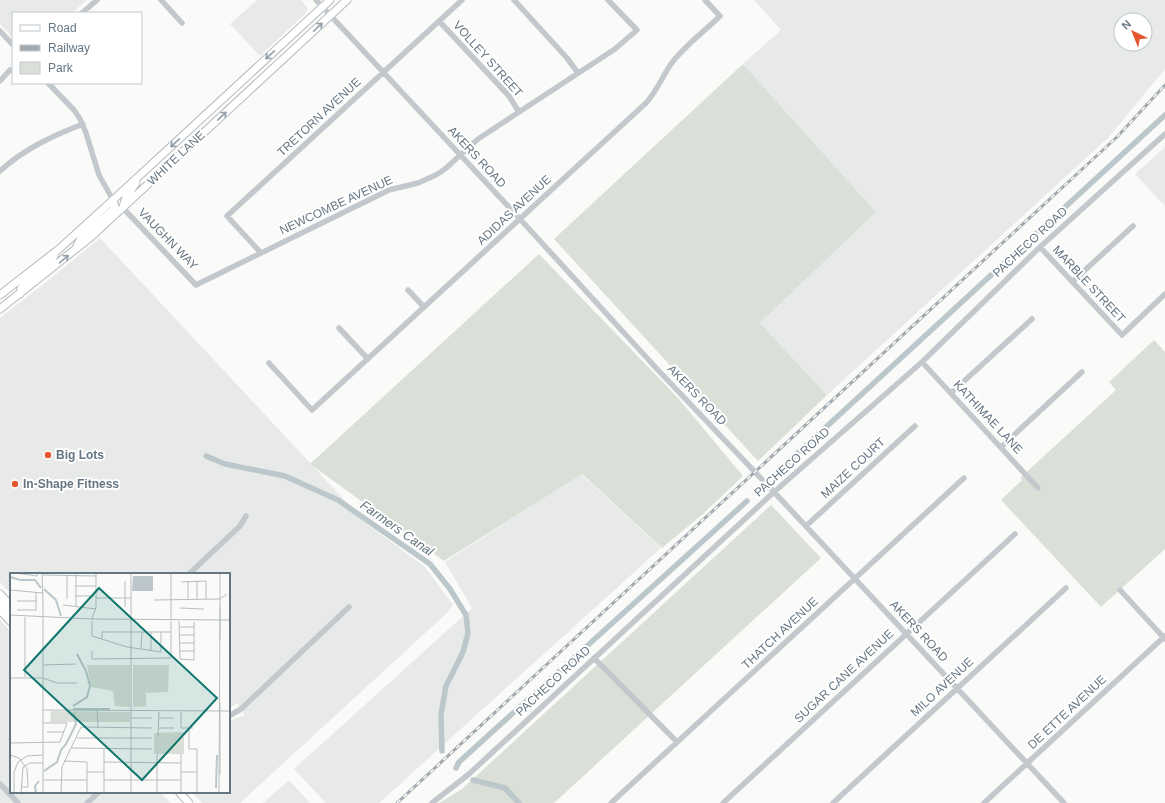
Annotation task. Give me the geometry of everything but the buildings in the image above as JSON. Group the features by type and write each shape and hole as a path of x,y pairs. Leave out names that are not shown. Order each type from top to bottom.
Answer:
{"main road":[{"name":"WHITE LANE","path":"0,295 58,249 114,200 330,0"},
{"name":"WHITE LANE","path":"0,309 75,250 123,208 347,0"},
{"path":"123,208 126,197 150,166"},
{"path":"75,250 81,238 113,210 115,206 114,200"},
{"path":"20,294 21,288 50,263 58,249"},
{"path":"0,594 10,605"},
{"path":"0,604 10,614"},
{"path":"0,610 10,621"},
{"path":"180,793 189,803"}],"street":[{"path":"83,12 96,0"},
{"path":"161,0 182,23"},
{"name":"AKERS ROAD","path":"316,0 662,374 855,578 1064,803"},
{"name":"TRETORN AVENUE","path":"261,253 227,216 462,0"},
{"path":"514,0 567,58 578,73"},
{"name":"NEWCOMBE AVENUE","path":"196,285 389,190 427,180 445,169 478,139 615,49 637,30 608,0"},
{"name":"ADIDAS AVENUE","path":"269,363 312,410 646,103 658,87 674,60 720,16 705,0"},
{"name":"VOLLEY STREET","path":"439,21 508,96 519,112"},
{"path":"0,31 12,44"},
{"path":"0,81 10,70"},
{"path":"49,84 74,110 83,124 95,167 114,200"},
{"path":"0,171 26,150 83,124"},
{"name":"PACHECO ROAD","path":"432,803 470,774 774,492 922,362 1040,247 1165,134"},
{"name":"VAUGHN WAY","path":"123,208 196,285"},
{"path":"1072,282 1133,226"},
{"name":"MARBLE STREET","path":"1040,247 1122,335 1164,297"},
{"path":"408,290 424,307"},
{"path":"951,394 1032,319"},
{"path":"339,328 368,359"},
{"name":"KATHIMAE LANE","path":"922,362 1038,488"},
{"path":"1001,447 1082,372"},
{"name":"MAIZE COURT","path":"806,526 915,426"},
{"name":"THATCH AVENUE","path":"611,803 964,478"},
{"path":"191,573 240,526 246,516"},
{"name":"SUGAR CANE AVENUE","path":"723,803 1016,534"},
{"name":"MILO AVENUE","path":"833,803 1066,588"},
{"path":"1120,590 1165,637"},
{"path":"230,715 241,709 349,607"},
{"name":"DE ETTE AVENUE","path":"984,803 1165,637"},
{"path":"594,658 677,742"},
{"path":"0,784 18,803"},
{"path":"87,803 98,793"}],"shaded area":[{"path":"0,0 87,0 73,12 12,12 12,37 0,24"},
{"path":"257,0 301,0 308,9 306,13 260,56 230,24"},
{"path":"754,0 1165,0 1165,69 1109,137 827,395 760,323 876,212 743,64 781,30"},
{"path":"1165,147 1165,206 1135,174"},
{"path":"100,238 367,524 425,567 453,605 448,612 240,803 202,803 193,793 230,793 230,721 245,715 237,703 230,707 230,573 10,573 10,593 0,582 0,318"},
{"path":"581,474 661,548 379,803 326,803 294,769 472,608 445,562"},
{"path":"0,620 10,631 10,793 161,793 171,803 0,803"},
{"path":"289,780 310,803 263,803"}],"green space":[{"path":"743,64 876,212 760,323 827,395 758,461 554,239"},
{"path":"539,254 678,398 743,476 703,514 662,548 582,474 444,561 310,464"},
{"path":"1154,340 1165,352 1165,549 1101,607 1001,500 1022,480 1020,478 1116,390 1109,382"},
{"path":"771,505 821,558 554,803 439,803 462,789"}],"waterway":[{"path":"787,463 1165,115"},
{"name":"Farmers Canal","path":"206,456 225,464 285,476 338,500 430,564 450,589 466,615 468,633 463,652 446,686 441,714 442,751"},
{"path":"456,768 459,762 747,501"},
{"name":"Farmers Canal","path":"473,780 505,788 519,803"}],"railway":[{"path":"397,803 1117,137 1165,85"}],"place":[{"name":"Big Lots","path":"48,455"},
{"name":"In-Shape Fitness","path":"15,484"}]}
